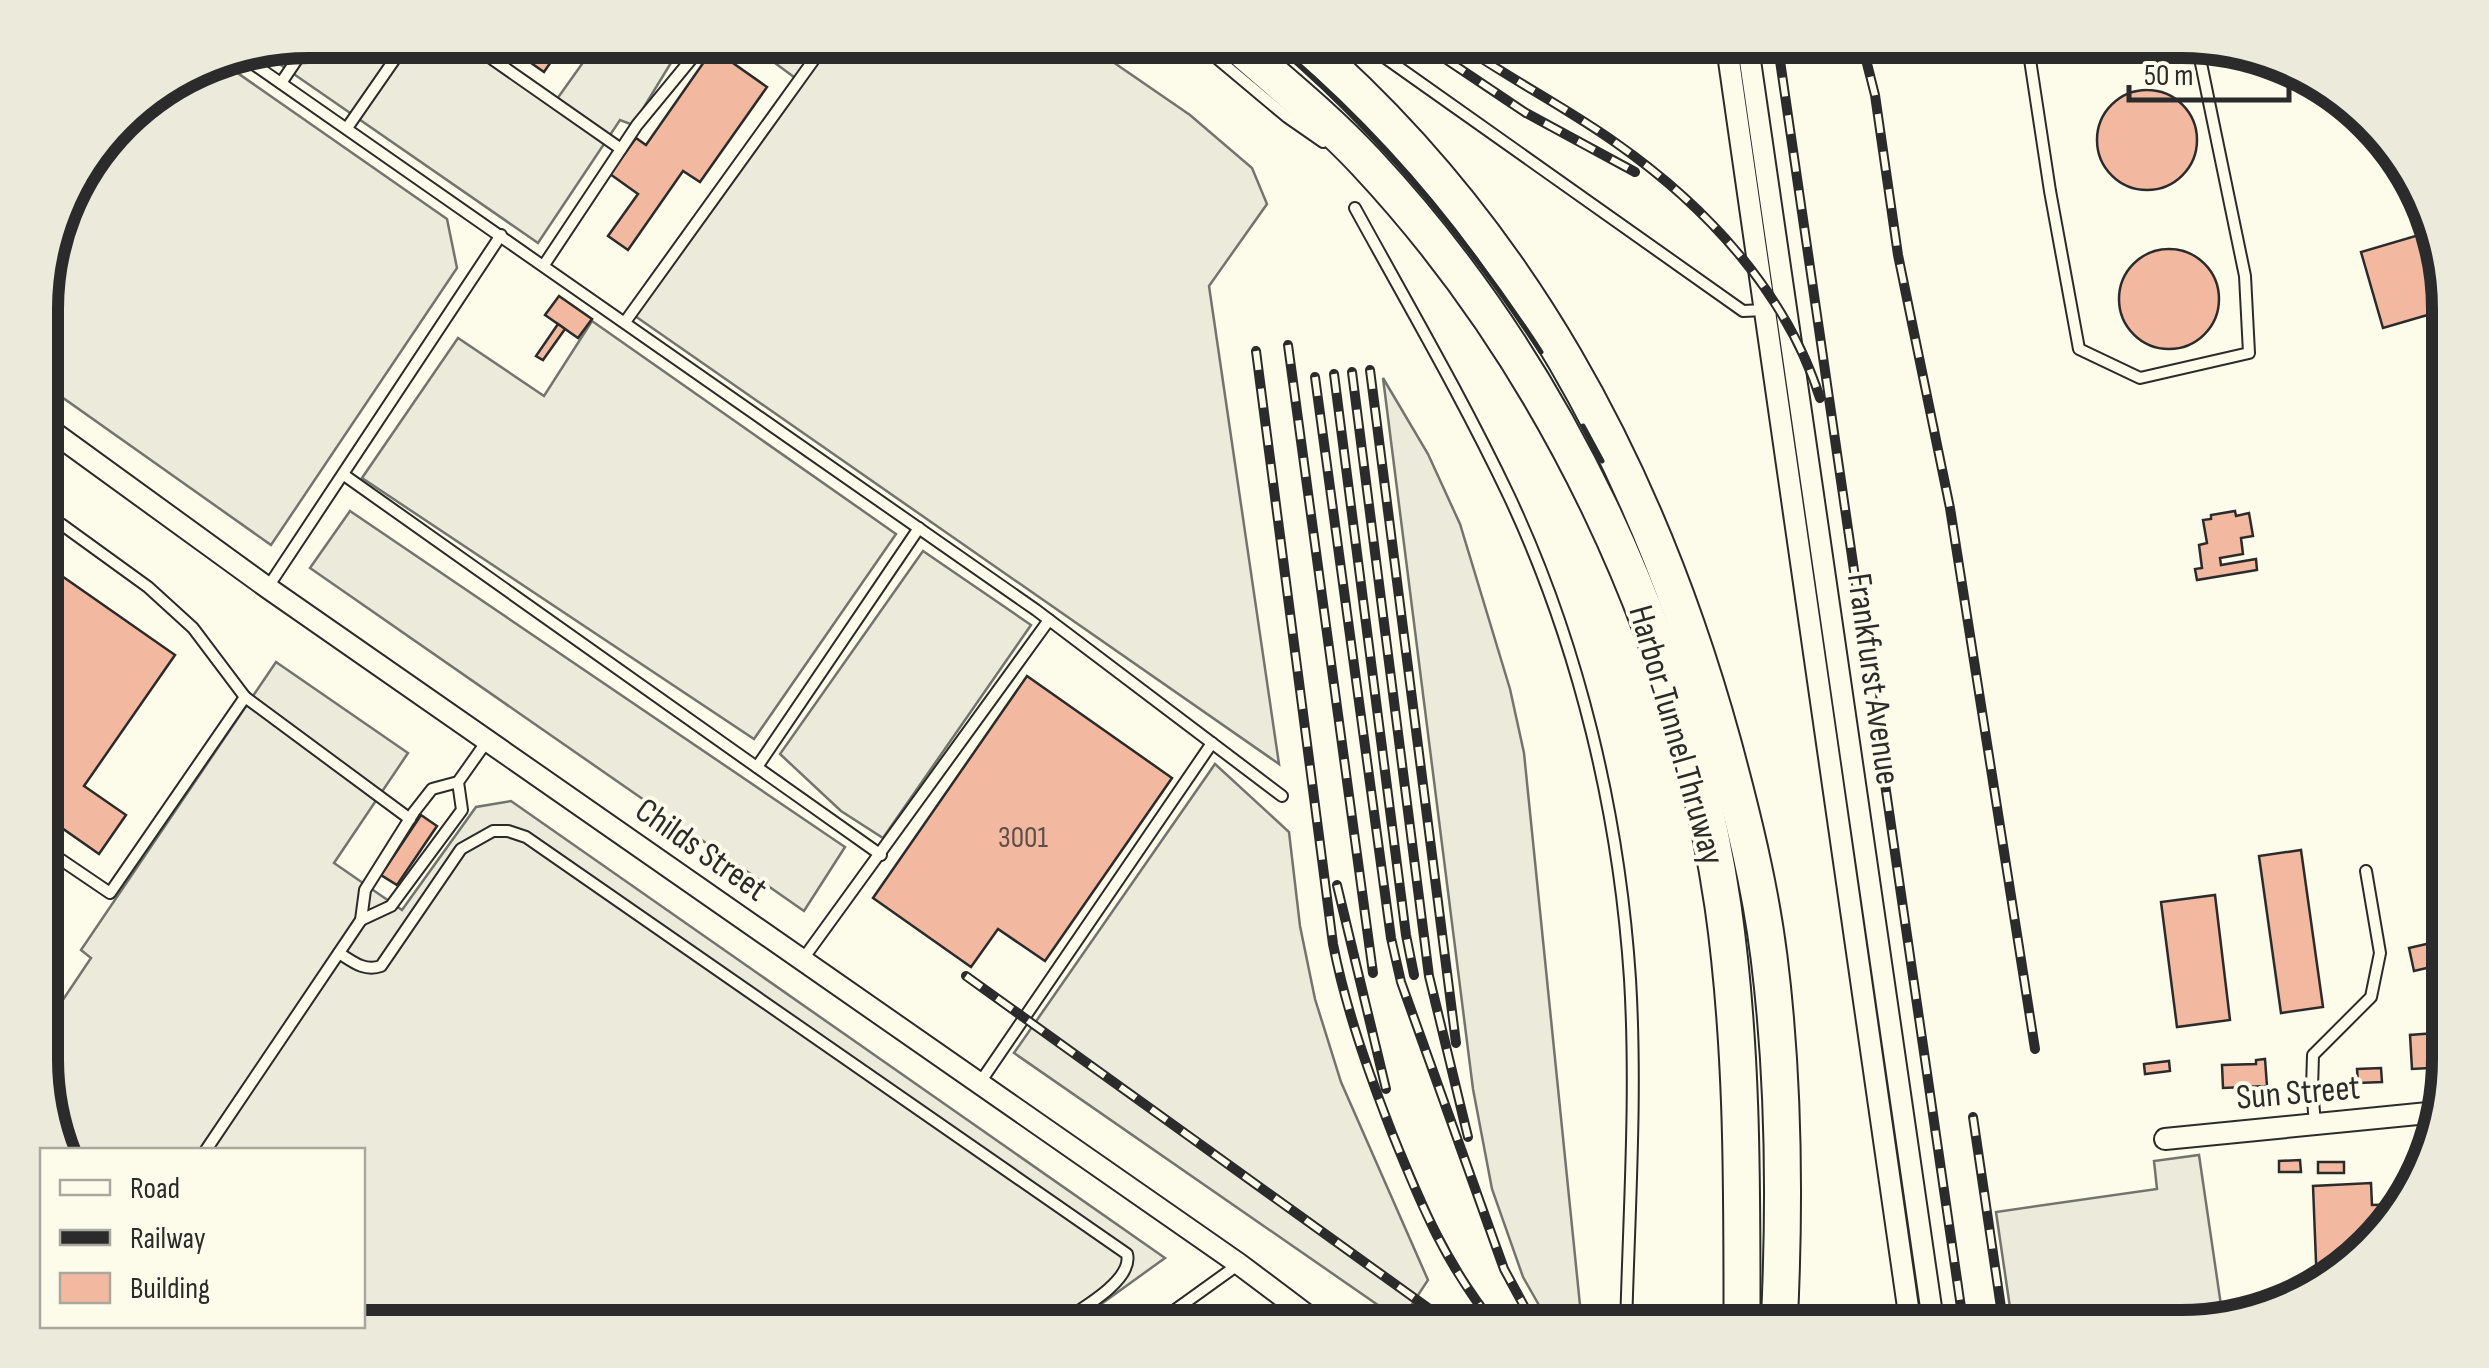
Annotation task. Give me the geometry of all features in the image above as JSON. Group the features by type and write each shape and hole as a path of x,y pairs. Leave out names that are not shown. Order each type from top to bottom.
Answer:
{"highway":[{"name":"Harbor Tunnel Thruway","path":"1253,58 1337,132 1442,249 1505,338 1561,436 1610,527 1642,605 1671,689 1698,787 1724,923 1738,1055 1742,1310"},
{"name":"Harbor Tunnel Thruway","path":"1320,58 1393,129 1476,222 1543,323 1612,442 1660,547 1702,668 1732,776 1768,954 1779,1083 1779,1310"}],"street":[{"name":"Frankfurst Avenue","path":"1729,58 1776,310 1931,1310"},
{"name":"Frankfurst Avenue","path":"1749,58 1776,310 1909,1310"},
{"name":"Childs Street","path":"58,436 268,588 1238,1264 1286,1310"},
{"name":"Sun Street","path":"2165,1138 2426,1113"}],"lane":[{"path":"281,83 298,58"},
{"path":"346,128 395,58"},
{"path":"491,58 621,149"},
{"path":"544,265 621,149 693,58"},
{"path":"625,322 815,58"},
{"path":"1216,58 1286,117 1386,184"},
{"path":"1386,58 1744,310 1776,310"},
{"path":"2030,58 2080,349 2140,378 2249,353 2245,276 2200,59"},
{"path":"253,64 1049,620 1282,796"},
{"path":"1355,208 1510,498 1544,584 1592,736 1622,898 1630,980 1626,1310"},
{"path":"268,588 501,235"},
{"path":"344,475 881,854"},
{"path":"58,527 60,524 75,534 148,588 193,628 245,697 410,819"},
{"path":"756,767 919,528"},
{"path":"802,960 1049,620"},
{"path":"58,858 110,892 245,697"},
{"path":"207,1148 361,920 365,890 410,819 432,790 458,782 487,741"},
{"path":"979,1084 1212,743"},
{"path":"361,920 390,906 462,810 458,782"},
{"path":"338,953 362,967 381,966 461,849 492,832 508,831 526,837 1127,1254 1126,1273 1078,1310"},
{"path":"2315,1124 2314,1055 2371,997 2380,952 2366,871"},
{"path":"1175,1310 1238,1264"}],"shaded area":[{"path":"484,58 552,106 586,58 674,58 633,125 620,120 538,243 274,60"},
{"path":"768,58 1107,58 1190,115 1252,168 1267,204 1209,286 1279,764 635,316 802,83"},
{"path":"233,70 447,219 457,268 271,545 58,394 60,275 71,228 91,183 120,143 143,120 183,91"},
{"path":"592,321 896,534 754,739 362,478 458,338 544,396"},
{"path":"1383,378 1428,454 1460,524 1510,689 1524,753 1580,1310 1542,1310 1523,1277 1492,1189 1473,1089"},
{"path":"350,511 845,847 804,911 310,568"},
{"path":"923,551 1031,625 883,838 841,811 780,754"},
{"path":"276,662 408,753 334,863 402,910 476,807 511,801 1165,1258 1093,1310 365,1310 365,1148 74,1148 60,1093 58,1007 91,958 81,950"},
{"path":"1215,764 1289,832 1300,926 1315,999 1341,1082 1428,1280 1408,1310 1385,1310 1014,1053"},
{"path":"2199,1155 2221,1307 2010,1310 1996,1212 2157,1189 2154,1161"}],"building":[{"path":"524,58 554,58 544,72"},
{"path":"707,58 726,58 767,87 700,182 683,171 628,250 608,236 638,194 610,174 636,138 646,145"},
{"path":"2147,90 2166,94 2182,105 2193,121 2197,140 2193,159 2182,175 2166,186 2147,190 2128,186 2112,175 2101,159 2097,140 2101,121 2112,105 2128,94"},
{"path":"2420,235 2427,259 2431,314 2383,328 2361,252"},
{"path":"2169,249 2197,257 2211,271 2219,299 2211,327 2197,341 2169,349 2141,341 2127,327 2119,299 2127,271 2141,257"},
{"path":"559,296 592,319 578,338 545,315"},
{"path":"558,324 565,329 543,360 536,356"},
{"path":"2235,511 2236,516 2249,513 2253,536 2241,538 2243,554 2220,558 2221,565 2256,559 2257,570 2197,580 2195,569 2202,568 2199,545 2207,543 2203,520"},
{"path":"58,573 175,655 84,786 126,815 99,854 58,825"},
{"path":"1027,676 1172,778 1045,961 998,929 971,967 873,898"},
{"path":"421,815 437,826 397,885 381,875"},
{"path":"2301,850 2323,1007 2281,1013 2259,856"},
{"path":"2215,895 2230,1020 2177,1027 2161,902"},
{"path":"2431,943 2431,967 2414,971 2409,948"},
{"path":"2431,1033 2431,1068 2412,1069 2410,1035"},
{"path":"2265,1059 2267,1086 2223,1088 2222,1065 2256,1064 2256,1060"},
{"path":"2169,1061 2170,1071 2145,1074 2144,1064"},
{"path":"2381,1068 2382,1082 2358,1083 2357,1069"},
{"path":"2300,1160 2301,1172 2279,1172 2279,1161"},
{"path":"2318,1162 2344,1162 2344,1173 2318,1173"},
{"path":"2371,1183 2372,1205 2385,1205 2358,1237 2316,1270 2313,1186"}],"railway":[{"path":"1444,58 1526,113 1635,172"},
{"path":"1482,58 1616,143 1711,223 1739,254 1786,322 1820,398"},
{"path":"1780,58 1961,1310"},
{"path":"1866,58 1875,95 1898,255 1950,508 2035,1049"},
{"path":"1288,345 1373,973"},
{"path":"1256,351 1338,969 1366,1063 1414,1186 1449,1258 1483,1310"},
{"path":"1370,370 1456,1043"},
{"path":"1352,372 1429,976 1468,1137"},
{"path":"1334,374 1414,975"},
{"path":"1315,377 1391,938 1401,982 1504,1269 1526,1310"},
{"path":"1337,885 1386,1089"},
{"path":"966,976 1431,1310"},
{"path":"1973,1117 2001,1310"}],"wall":[{"path":"1291,58 1417,186 1541,352"},
{"path":"1583,426 1602,461"}]}
